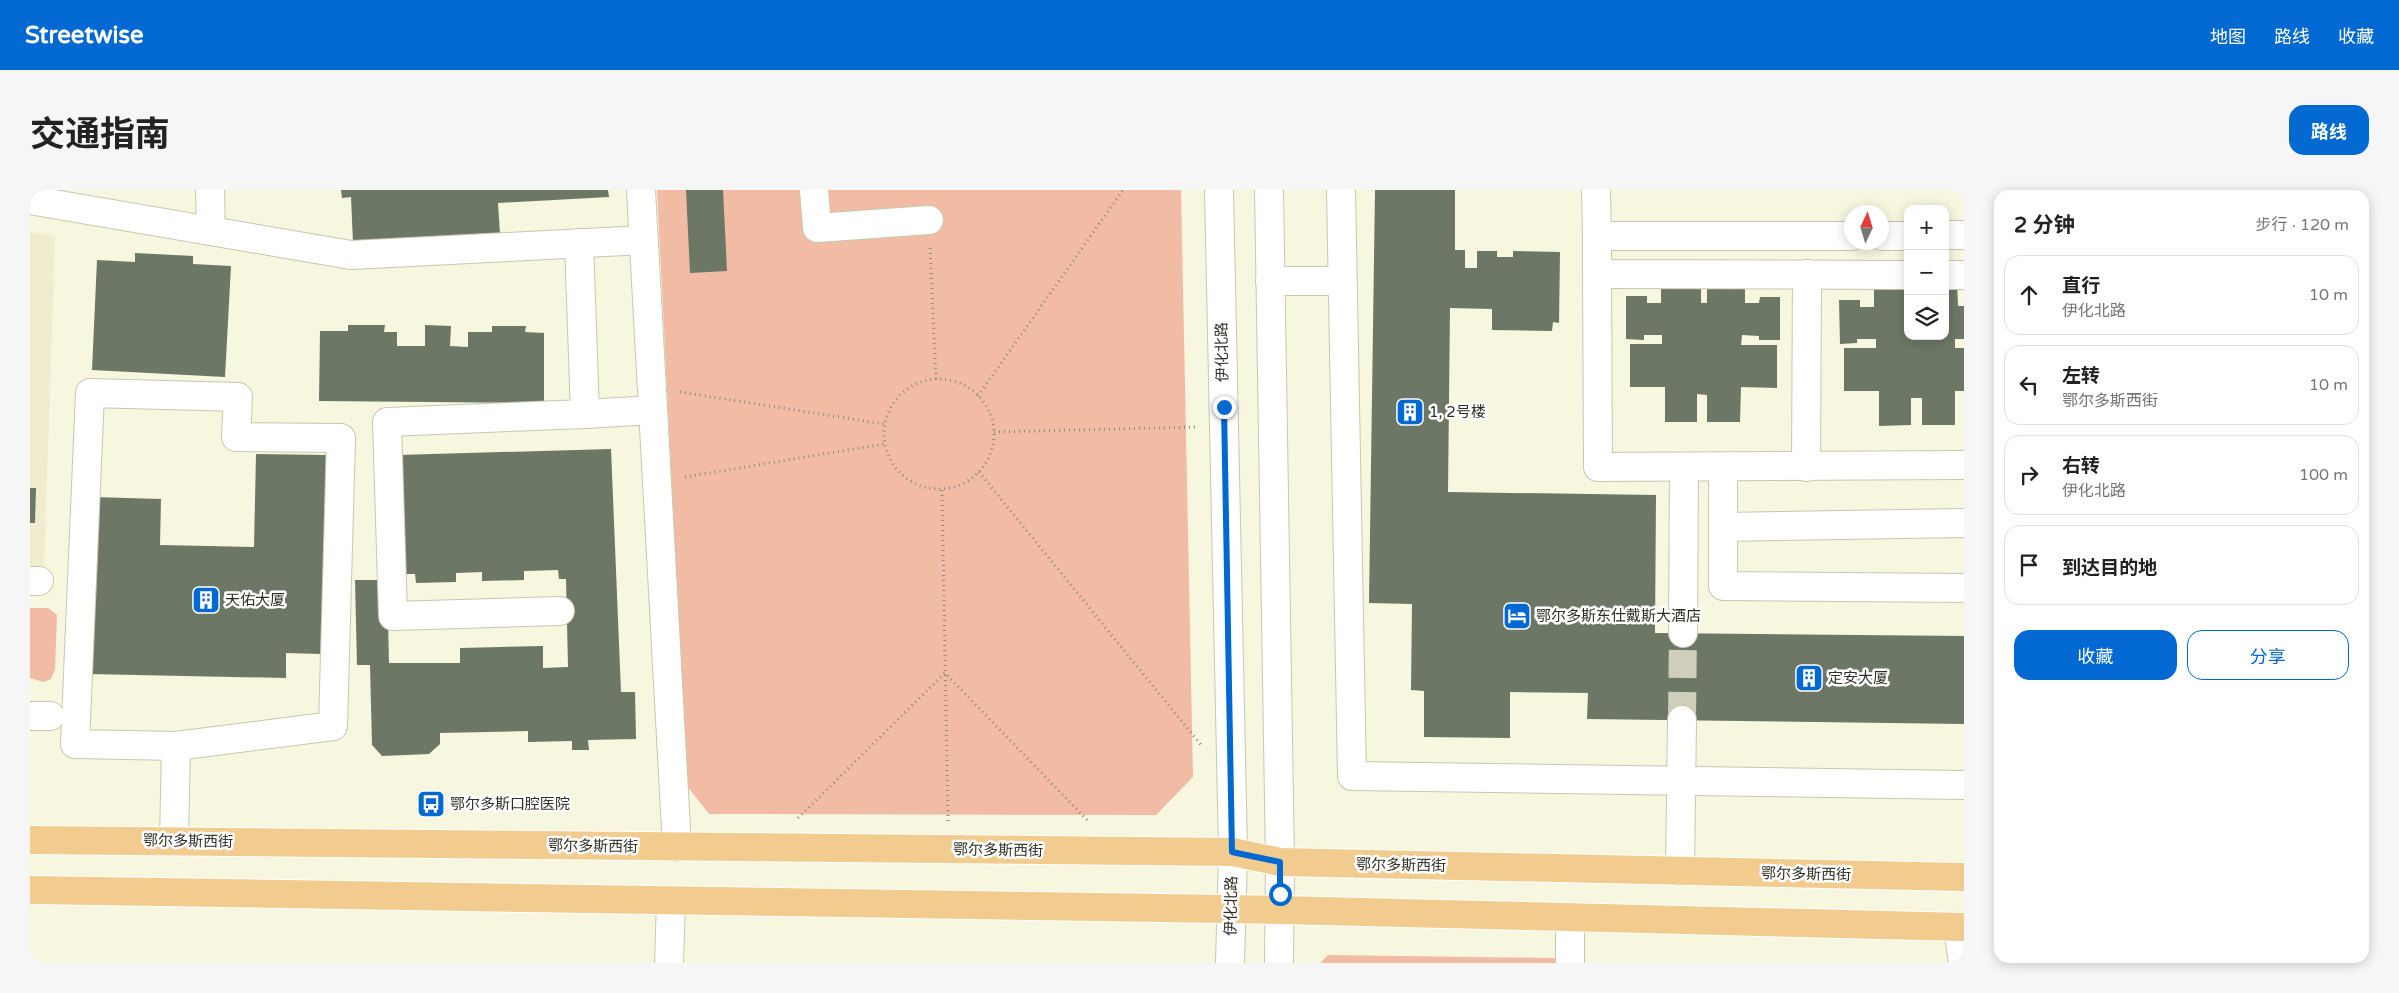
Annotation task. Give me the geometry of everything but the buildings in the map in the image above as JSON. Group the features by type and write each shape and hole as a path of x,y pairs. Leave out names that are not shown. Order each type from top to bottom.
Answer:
{"main road":[{"name":"鄂尔多斯西街","path":"30,840 1232,852 1280,862 1964,877"},
{"path":"30,890 1231,911 1280,910 1961,927"}],"street":[{"path":"210,190 211,231"},
{"path":"641,190 677,847"},
{"path":"814,190 817,228 929,220"},
{"name":"伊化北路","path":"1219,190 1232,852 1230,963"},
{"path":"1269,190 1280,862 1279,963"},
{"path":"1341,190 1352,776 1964,785"},
{"path":"1596,190 1598,467 1723,468 1964,465"},
{"path":"30,200 351,255 644,240"},
{"path":"1949,236 1964,235"},
{"path":"1597,236 1844,236"},
{"path":"1889,236 1904,236"},
{"path":"579,243 585,414"},
{"path":"1597,274 1904,274"},
{"path":"1806,467 1807,274"},
{"path":"1949,275 1964,275"},
{"path":"1270,281 1342,281"},
{"path":"90,393 238,397 236,436 340,438 334,726 176,746 75,744 90,393"},
{"path":"560,611 393,616 387,422 585,414 653,399"},
{"path":"1683,633 1684,467"},
{"path":"1723,468 1723,586 1964,588"},
{"path":"1723,526 1964,523"},
{"path":"1680,871 1682,720"},
{"path":"174,841 176,746"},
{"path":"669,963 671,901"},
{"path":"1570,917 1570,963"},
{"path":"1961,927 1963,963"}],"path":[{"path":"978,396 1124,190"},
{"path":"929,220 936,379"},
{"path":"936,379 952,380 966,386 978,396 992,418 994,432 990,453 979,472 956,487 942,490 926,488 911,482 898,472 889,460 884,444 884,424 890,407 902,393 918,383 936,379"},
{"path":"653,399 884,424"},
{"path":"994,432 1224,426"},
{"path":"657,482 884,444"},
{"path":"979,472 1231,783"},
{"path":"942,490 949,849"},
{"path":"768,847 945,673"},
{"path":"945,673 1118,851"}],"shaded area":[{"path":"657,190 1181,190 1193,777 1156,815 709,814 687,786"},
{"path":"30,232 55,236 44,567 30,566"},
{"path":"30,608 48,608 57,615 55,669 51,679 43,682 30,678"},
{"path":"1328,955 1554,958 1557,963 1320,963"}],"tunnel":[{"path":"1682,720 1683,633"}],"place":[{"name":"1, 2号楼","path":"1410,412"},
{"name":"天佑大厦","path":"206,600"},
{"name":"鄂尔多斯东仕戴斯大酒店","path":"1517,616"},
{"name":"定安大厦","path":"1809,678"},
{"name":"鄂尔多斯口腔医院","path":"431,804"}],"route":[{"path":"1224,407 1232,852 1280,862 1280,894"}]}
